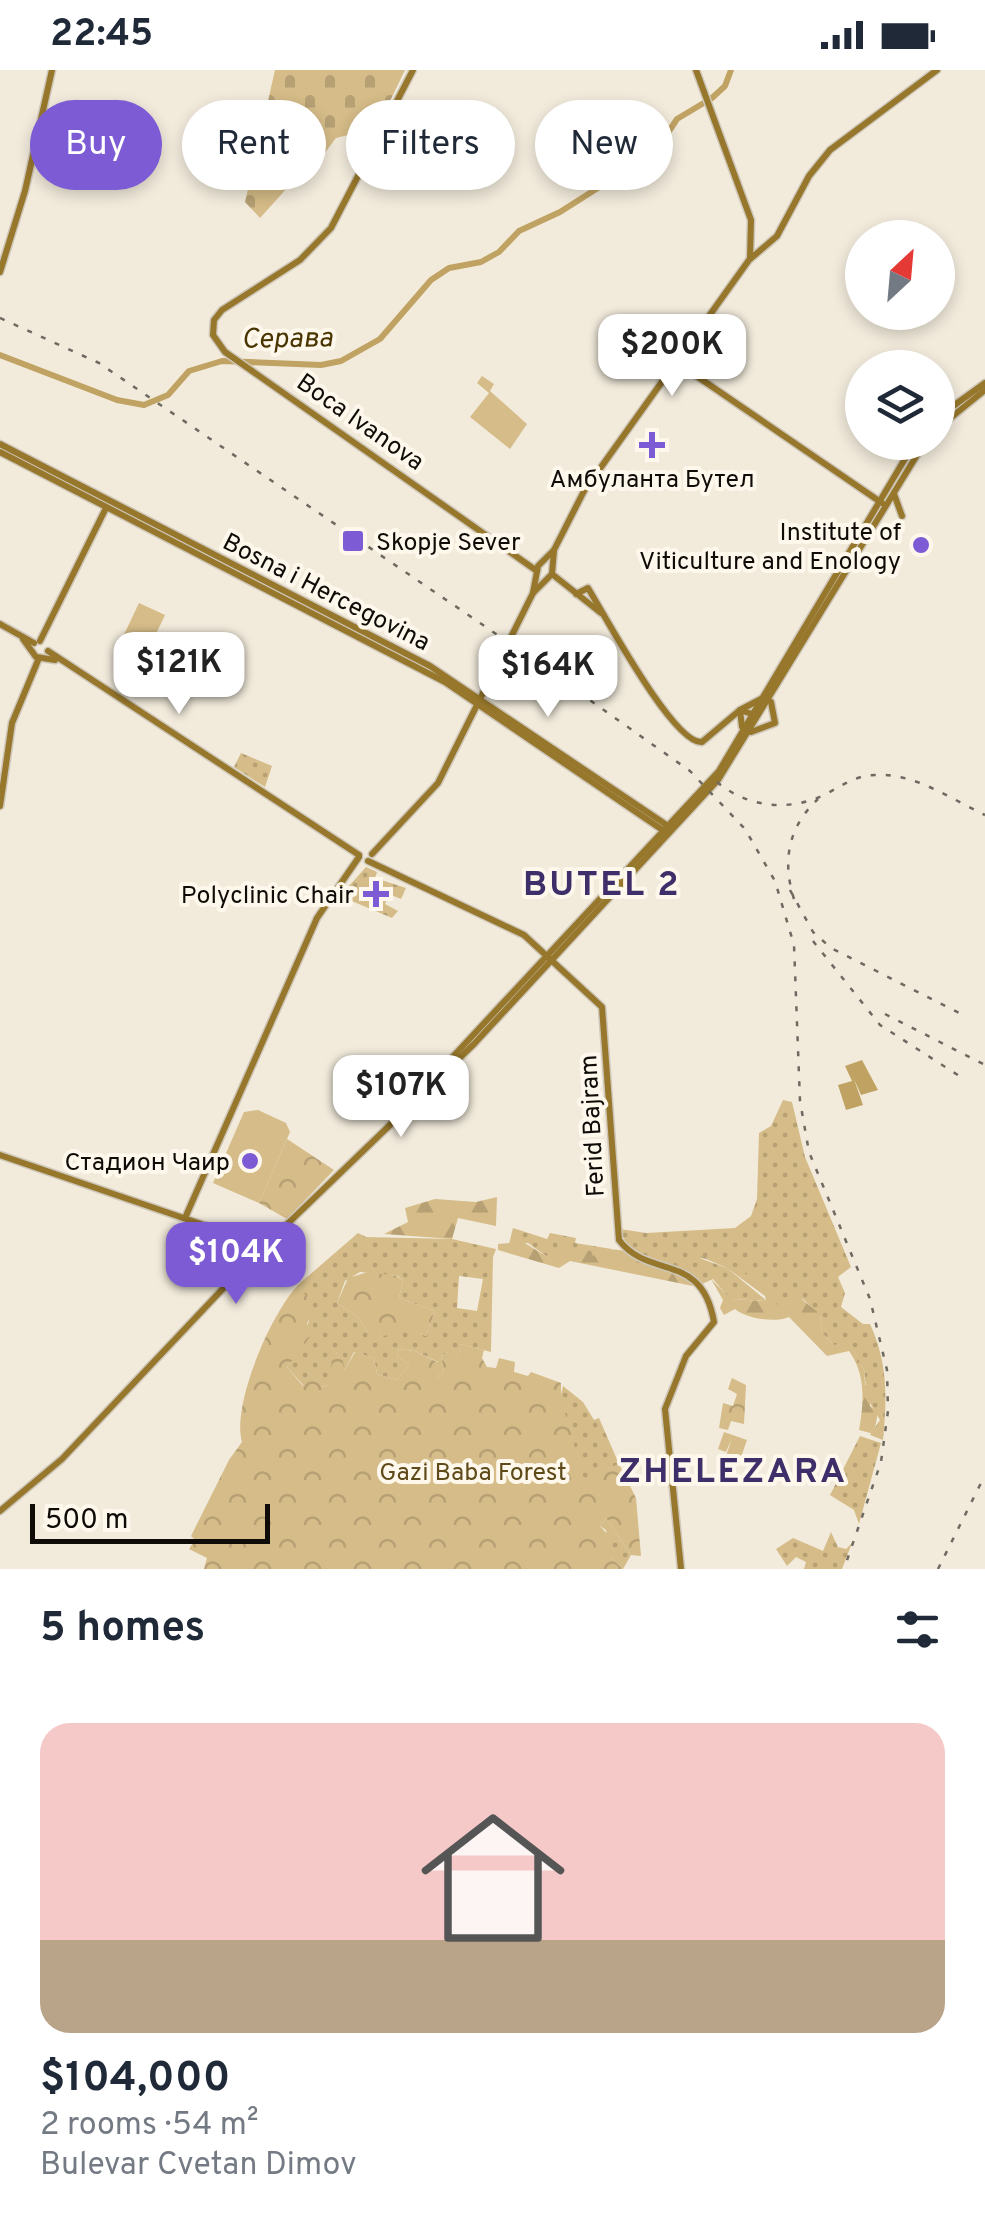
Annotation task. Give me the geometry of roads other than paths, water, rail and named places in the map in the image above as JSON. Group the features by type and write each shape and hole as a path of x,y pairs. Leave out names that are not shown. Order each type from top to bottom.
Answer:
{"street":[{"path":"0,272 25,191 52,70"},
{"name":"Boca Ivanova","path":"413,70 331,228 300,260 216,317 213,335 225,352 606,617"},
{"path":"696,70 753,230 766,244"},
{"path":"185,1218 297,963 332,893 364,856 430,794 584,491 750,260 782,228 809,176 830,150 936,70"},
{"path":"750,260 753,230"},
{"path":"676,362 883,503"},
{"path":"955,405 985,383"},
{"path":"955,414 985,390"},
{"name":"Bosna i Hercegovina","path":"0,444 106,507 463,689 668,830"},
{"name":"Bosna i Hercegovina","path":"0,452 88,501 463,689"},
{"path":"668,830 714,777 757,716 906,460"},
{"path":"856,484 874,493 891,489 912,460"},
{"path":"856,484 870,500 874,517"},
{"path":"874,517 902,516 891,489"},
{"path":"88,501 97,526"},
{"path":"0,806 7,745 27,678 106,507"},
{"path":"97,526 122,518"},
{"path":"576,594 588,588 664,712 690,740 702,742 740,710 768,697"},
{"path":"0,624 364,856"},
{"path":"470,721 463,689 482,685 496,668"},
{"path":"470,721 483,714 500,714 490,691 496,668"},
{"path":"743,735 775,723 768,697"},
{"path":"740,710 757,716"},
{"path":"0,1514 64,1461 266,1246 421,1094 718,780 743,735 740,710"},
{"path":"655,844 652,818 680,814"},
{"name":"Ferid Bajram","path":"364,856 524,935 604,1013 620,1242 694,1280 709,1300 713,1326 686,1356 665,1409 681,1569"},
{"path":"0,1155 266,1246"},
{"path":"174,1214 190,1206"},
{"path":"190,1206 197,1222"},
{"path":"243,1237 251,1249 251,1259"},
{"path":"0,1514 62,1459 266,1246"}],"waterway":[{"name":"Серава","path":"0,355 117,400 144,405 168,395 189,371 222,361 321,365 341,361 380,339 431,280 449,268 481,262 499,252 519,231 560,212 656,151 677,119 725,86 731,70"}],"railway":[{"path":"0,318 99,363 502,638 690,771 745,829 775,881 794,945 800,1101 809,1152 870,1299 887,1370 888,1411 881,1462 844,1569"},
{"path":"717,782 756,802 784,805 812,800 862,777 890,775 932,788 985,815"},
{"path":"794,899 788,871 790,845 800,821 818,799"},
{"path":"790,890 813,932 831,948 963,1015"},
{"path":"813,941 880,1025 964,1079"},
{"path":"885,1014 985,1065"},
{"path":"938,1569 985,1475"}],"place":[{"name":"Амбуланта Бутел","path":"652,445"},
{"name":"Skopje Sever","path":"353,541"},
{"name":"Institute of Viticulture and Enology","path":"921,545"},
{"name":"Polyclinic Chair","path":"376,894"},
{"name":"Стадион Чаир","path":"250,1161"}],"district":[{"name":"BUTEL 2","path":"602,883"},
{"name":"ZHELEZARA","path":"733,1470"}],"park label":[{"name":"Gazi Baba Forest","path":"473,1471"}]}
